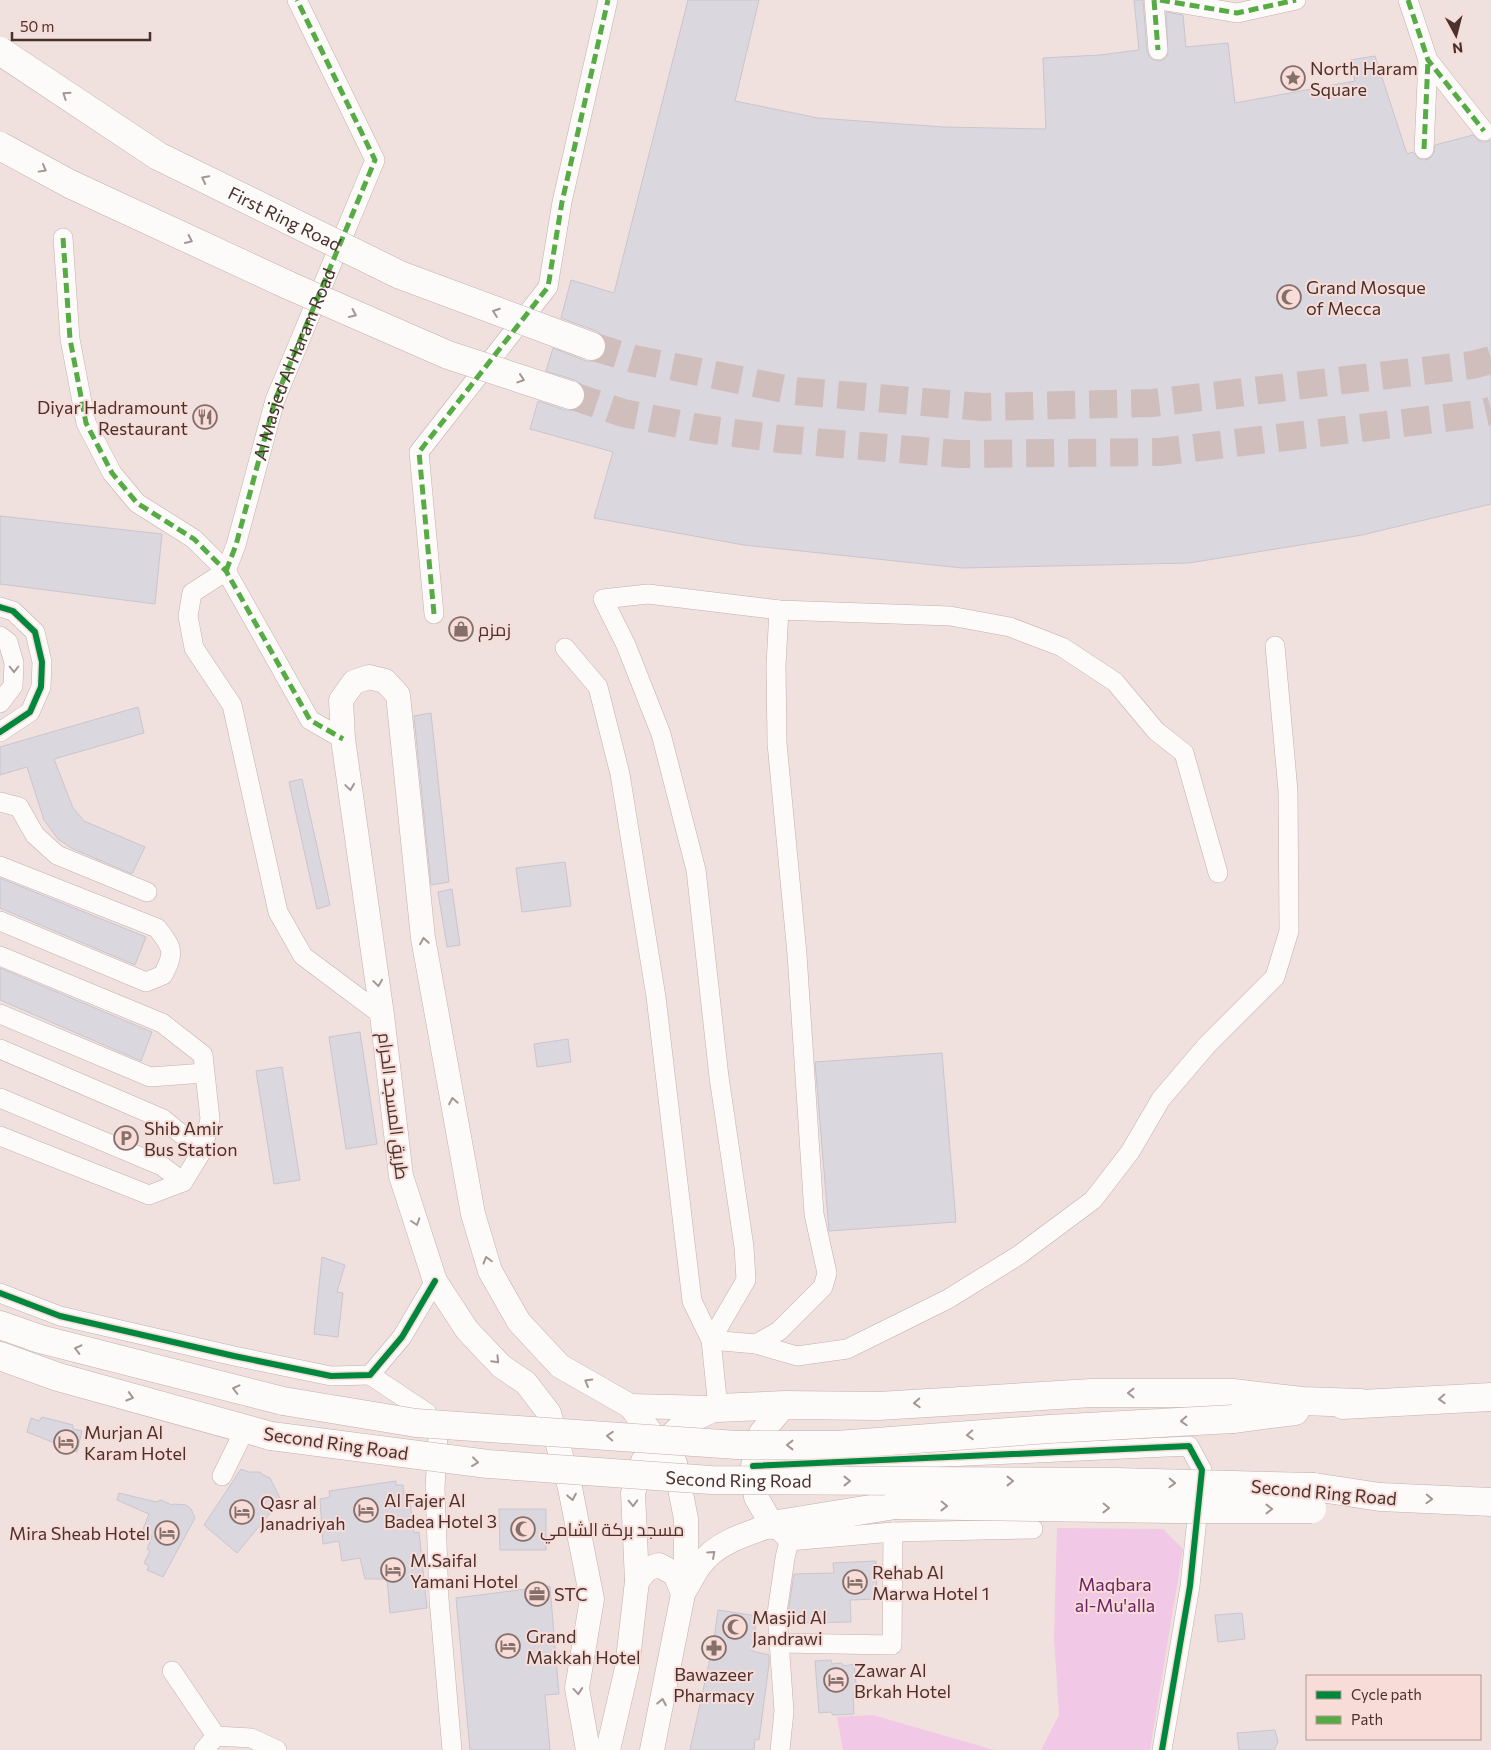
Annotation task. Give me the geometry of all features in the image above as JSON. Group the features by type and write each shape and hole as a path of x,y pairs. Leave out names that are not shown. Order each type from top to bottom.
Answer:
{"highway":[{"name":"First Ring Road","path":"0,51 158,156 210,182 400,275 591,346"},
{"path":"0,146 70,184 308,294 448,355 570,395"},
{"path":"0,1314 40,1339"},
{"name":"Second Ring Road","path":"0,1325 40,1339 283,1401 416,1423 737,1445 837,1446 1050,1429 1233,1406 1491,1397"},
{"name":"Second Ring Road","path":"0,1356 58,1377 271,1436 488,1464 711,1480 1106,1482 1313,1498 1380,1497 1491,1502"},
{"path":"0,1364 58,1377"},
{"path":"718,1408 785,1405 879,1406 1091,1393 1233,1406"},
{"path":"781,1533 895,1505 1172,1509 1313,1498"}],"main road":[{"name":"طريق المسجد الحرام","path":"588,1750 577,1688 592,1599 570,1488 549,1413 526,1383 501,1366 467,1330 435,1281 401,1176 382,1015 343,739 341,700 354,682 369,677 385,680 398,694 423,938 473,1214 490,1271 519,1322 560,1366 630,1406"},
{"path":"781,1533 756,1497 753,1466 762,1433 785,1405"},
{"path":"630,1406 718,1408"},
{"path":"630,1406 675,1463 686,1518 686,1578 652,1750"},
{"path":"608,1750 627,1668 636,1581 633,1493 644,1461 683,1424 718,1408"},
{"path":"683,1593 700,1565 719,1548 740,1536 781,1533"},
{"path":"636,1581 647,1569 659,1565 676,1574 683,1593"}],"street":[{"name":"Al Masjed Al Haram Road","path":"226,571 236,545 276,400 375,160 297,0"},
{"path":"434,614 419,452 548,287 562,202 608,0"},
{"path":"1154,0 1158,50"},
{"path":"1160,0 1237,13 1296,0"},
{"path":"1408,0 1428,60 1484,131"},
{"path":"1424,149 1428,60"},
{"path":"63,238 70,339 86,423 112,473 137,503 194,539 226,571 310,720 343,739"},
{"path":"226,571 192,593 188,616 194,648 232,705 278,912 303,956 382,1015"},
{"path":"711,1340 746,1280 744,1247 719,1077 696,870 661,734 626,645 603,599 648,594 780,610 950,616 1010,626 1062,647 1115,682 1156,731 1184,753 1218,873"},
{"path":"0,607 13,611 35,632 42,662 41,687 30,712 0,732"},
{"path":"756,1344 779,1331 816,1294 822,1287 826,1273 814,1214 798,954 777,744 776,665 780,610"},
{"path":"0,636 8,642 14,663 13,686 0,702"},
{"path":"711,1340 756,1344 797,1356 846,1349 948,1299 1019,1256 1093,1200 1130,1152 1162,1099 1207,1045 1275,977 1289,931 1288,791 1275,646"},
{"path":"565,648 598,687 620,774 656,997 692,1301 711,1340 718,1408"},
{"path":"0,802 19,807 35,835 57,855 147,892"},
{"path":"0,866 157,928 169,943 172,959 163,976 146,982 0,921"},
{"path":"0,956 162,1023 203,1055 210,1119 202,1152 183,1182 149,1195 0,1136"},
{"path":"0,1014 150,1077 204,1073"},
{"path":"0,1049 163,1119 202,1152"},
{"path":"0,1098 162,1166 183,1182"},
{"path":"370,1375 402,1337 435,1281"},
{"path":"0,1293 60,1316 234,1356 330,1376 370,1375 427,1413 438,1435 435,1488 439,1599 452,1750"},
{"path":"222,1476 245,1429"},
{"path":"753,1466 1189,1446 1202,1470 1190,1586 1162,1750"},
{"path":"780,1750 784,1711 777,1613 785,1558 781,1533 1033,1529"},
{"path":"779,1643 892,1645 893,1532"},
{"path":"172,1671 210,1743 251,1738 277,1750"}],"green space":[{"name":"Maqbara al-Mu'alla","path":"1057,1528 1163,1529 1183,1549 1150,1750 1041,1750 1059,1715 1054,1638"},
{"path":"873,1715 994,1750 843,1750 837,1717"}],"building":[{"path":"688,0 759,0 735,101 818,118 944,127 1046,129 1043,58 1100,55 1139,50 1134,0 1143,0 1147,51 1149,57 1154,60 1164,59 1168,54 1166,12 1183,15 1186,47 1228,43 1235,103 1355,81 1350,60 1375,56 1407,154 1413,152 1418,158 1424,160 1429,159 1433,155 1435,145 1473,135 1480,142 1491,140 1491,504 1362,535 1189,563 962,568 744,545 594,518 613,452 530,429 538,401 565,410 573,410 580,407 585,399 585,391 581,384 575,380 546,371 553,348 586,361 601,358 606,351 606,343 603,336 596,331 561,318 571,280 614,293"},
{"path":"0,516 162,534 155,604 0,584"},
{"path":"138,707 144,733 54,759 73,808 84,821 145,847 132,874 73,849 58,839 44,820 27,767 0,775 0,747"},
{"path":"431,713 449,882 431,885 414,716"},
{"path":"302,779 330,905 317,909 289,782"},
{"path":"565,862 571,906 522,912 516,868"},
{"path":"0,878 146,937 135,965 0,908"},
{"path":"452,889 460,945 447,947 438,892"},
{"path":"0,968 152,1032 141,1061 0,1000"},
{"path":"360,1032 377,1144 346,1149 329,1037"},
{"path":"568,1039 571,1062 537,1067 534,1044"},
{"path":"942,1053 956,1222 829,1231 815,1062"},
{"path":"282,1067 300,1180 274,1184 256,1071"},
{"path":"322,1257 345,1265 337,1292 343,1293 338,1337 314,1334"},
{"name":"Murjan Al Karam Hotel","path":"42,1417 73,1425 73,1429 82,1431 77,1452 27,1432 31,1418 39,1421"},
{"name":"Qasr al Janadriyah","path":"241,1469 249,1472 260,1472 270,1478 281,1500 237,1553 204,1525"},
{"path":"396,1481 396,1485 403,1485 404,1495 409,1493 414,1533 419,1532 427,1608 390,1613 387,1579 365,1579 360,1558 342,1561 339,1541 323,1544 320,1499 330,1497 329,1491"},
{"name":"Mira Sheab Hotel","path":"119,1493 156,1502 161,1500 172,1505 186,1505 191,1509 195,1518 163,1577 147,1570 149,1566 144,1563 150,1551 147,1549 152,1537 143,1529 149,1514 117,1500"},
{"name":"مسجد بركة الشامي","path":"499,1509 546,1509 546,1550 500,1550"},
{"path":"876,1561 877,1599 850,1600 851,1622 789,1623 788,1613 794,1574 834,1573 833,1563"},
{"name":"Grand Makkah Hotel","path":"550,1586 559,1694 545,1695 550,1750 470,1750 456,1598"},
{"path":"718,1610 757,1616 752,1651 769,1655 759,1740 755,1739 754,1750 690,1750 714,1640"},
{"path":"1242,1613 1245,1639 1218,1642 1215,1615"},
{"name":"Zawar Al Brkah Hotel","path":"831,1660 832,1664 841,1663 845,1666 854,1664 857,1693 853,1694 854,1714 833,1715 831,1712 819,1713 815,1661"},
{"path":"1275,1730 1278,1742 1274,1750 1239,1750 1237,1733"}],"tunnel":[{"path":"591,346 634,359 795,391 982,407 1152,403 1472,365 1491,360"},
{"path":"570,395 623,413 705,429 780,439 958,454 1160,452 1491,411"}],"marked path":[{"path":"226,571 236,545 275,400 375,160 297,0"},
{"path":"434,614 419,452 548,287 562,202 608,0"},
{"path":"1154,0 1158,50"},
{"path":"1160,0 1237,13 1296,0"},
{"path":"1408,0 1428,60 1484,131"},
{"path":"1424,149 1428,60"},
{"path":"63,238 70,339 86,423 112,473 137,503 194,539 226,571 310,720 343,739"}],"cycle path":[{"path":"0,607 13,611 35,632 42,662 41,687 30,712 0,732"},
{"path":"0,1293 60,1316 234,1356 331,1376 370,1375 402,1337 435,1281"},
{"path":"753,1466 1189,1446 1202,1470 1190,1586 1162,1750"}],"place":[{"name":"North Haram Square","path":"1293,78"},
{"name":"Grand Mosque of Mecca","path":"1289,297"},
{"name":"Diyar Hadramount Restaurant","path":"205,417"},
{"name":"زمزم","path":"461,629"},
{"name":"Shib Amir Bus Station","path":"126,1138"},
{"name":"Murjan Al Karam Hotel","path":"66,1442"},
{"name":"Al Fajer Al Badea Hotel 3","path":"366,1510"},
{"name":"Qasr al Janadriyah","path":"242,1512"},
{"name":"مسجد بركة الشامي","path":"523,1529"},
{"name":"Mira Sheab Hotel","path":"167,1533"},
{"name":"M.Saifal Yamani Hotel","path":"393,1570"},
{"name":"Rehab Al Marwa Hotel 1","path":"855,1582"},
{"name":"STC","path":"537,1594"},
{"name":"Masjid Al Jandrawi","path":"735,1627"},
{"name":"Grand Makkah Hotel","path":"508,1646"},
{"name":"Bawazeer Pharmacy","path":"714,1648"},
{"name":"Zawar Al Brkah Hotel","path":"836,1680"}]}
